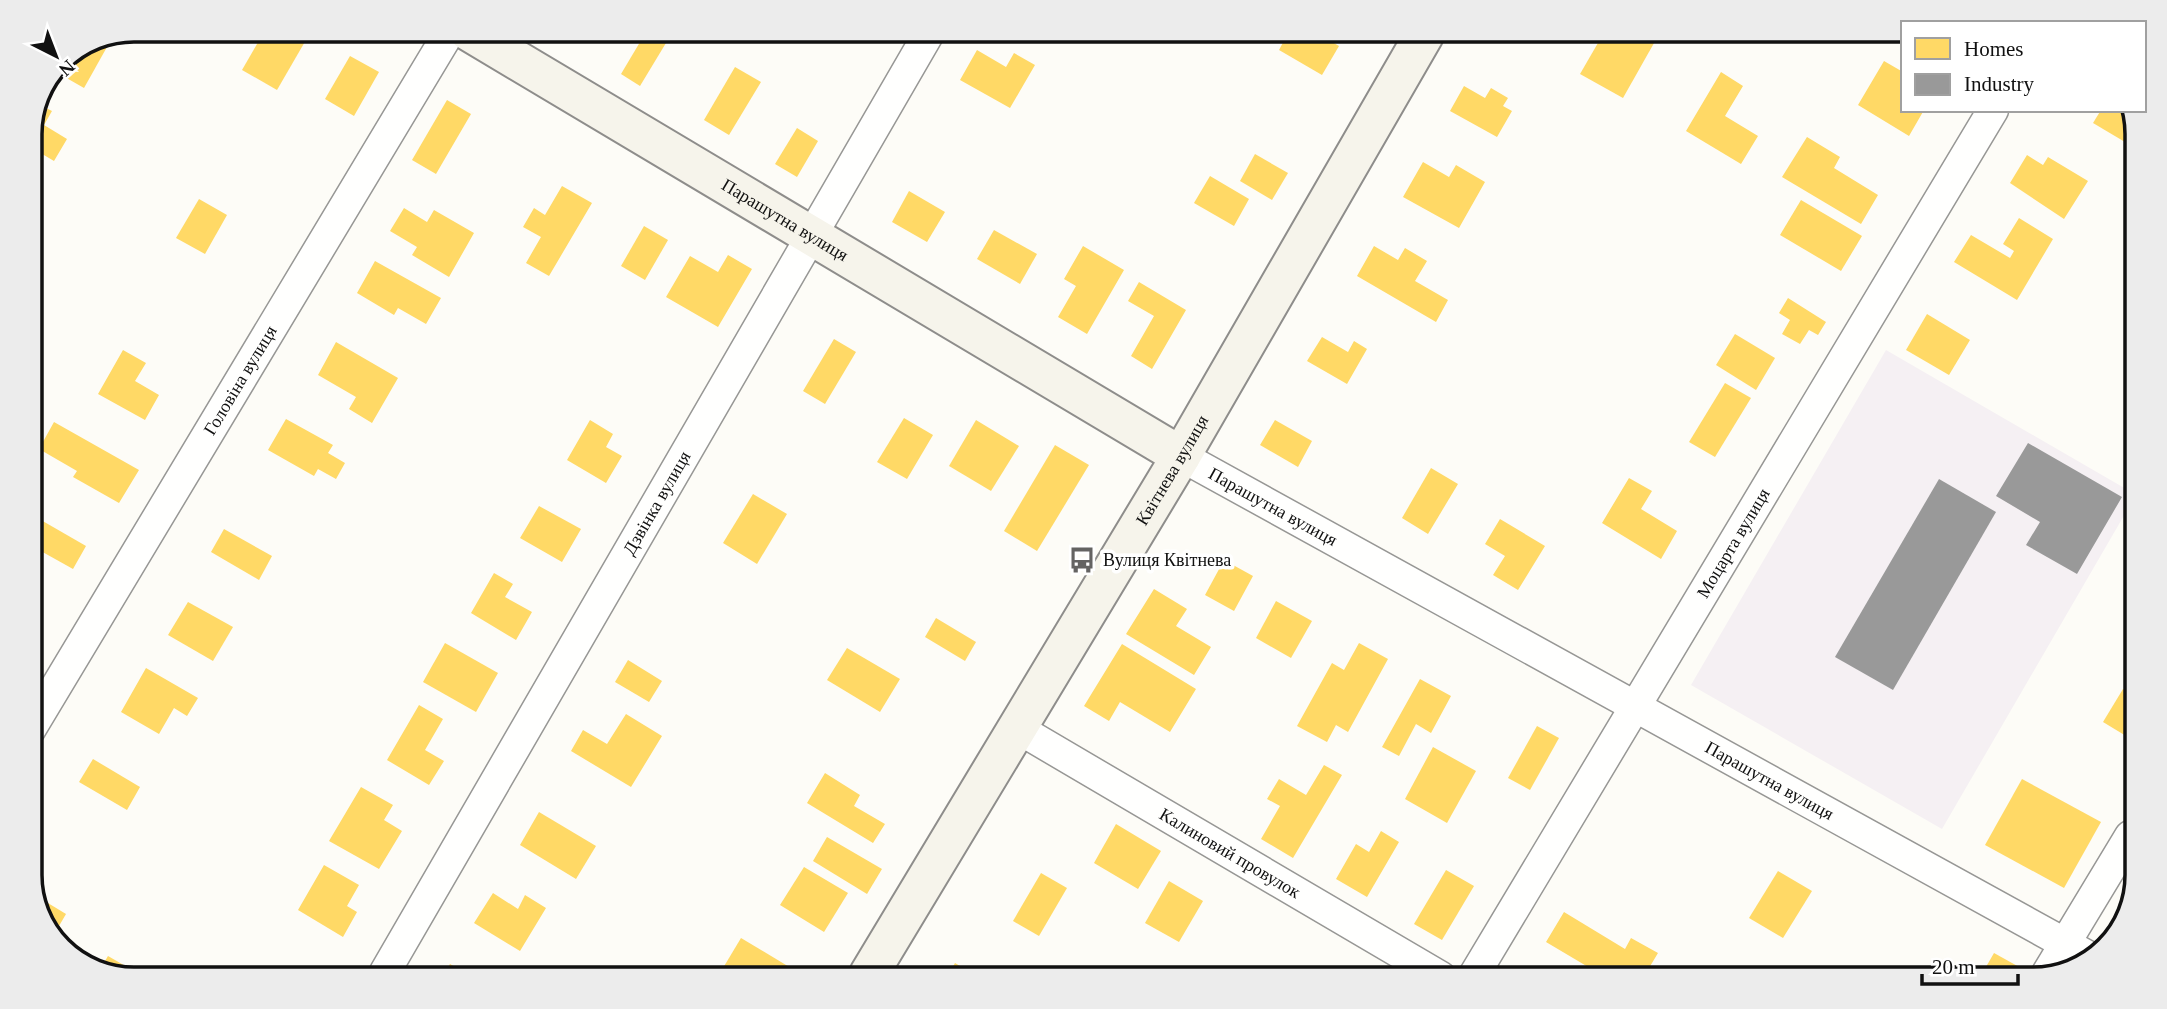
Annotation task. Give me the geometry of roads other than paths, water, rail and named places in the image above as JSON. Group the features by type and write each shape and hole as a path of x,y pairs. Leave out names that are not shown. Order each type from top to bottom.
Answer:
{"main road":[{"name":"Парашутна вулиця","path":"486,42 1181,456"},
{"name":"Квітнева вулиця","path":"873,967 1181,456 1420,42"}],"street":[{"name":"Головіна вулиця","path":"42,710 443,42"},
{"name":"Дзвінка вулиця","path":"388,967 924,42"},
{"name":"Моцарта вулиця","path":"1479,967 1992,112"},
{"name":"Парашутна вулиця","path":"1181,456 2081,953"},
{"name":"Калиновий провулок","path":"1017,728 1424,967"},
{"path":"2052,965 2125,843"}],"place":[{"name":"Вулиця Квітнева","path":"1082,560"}]}
